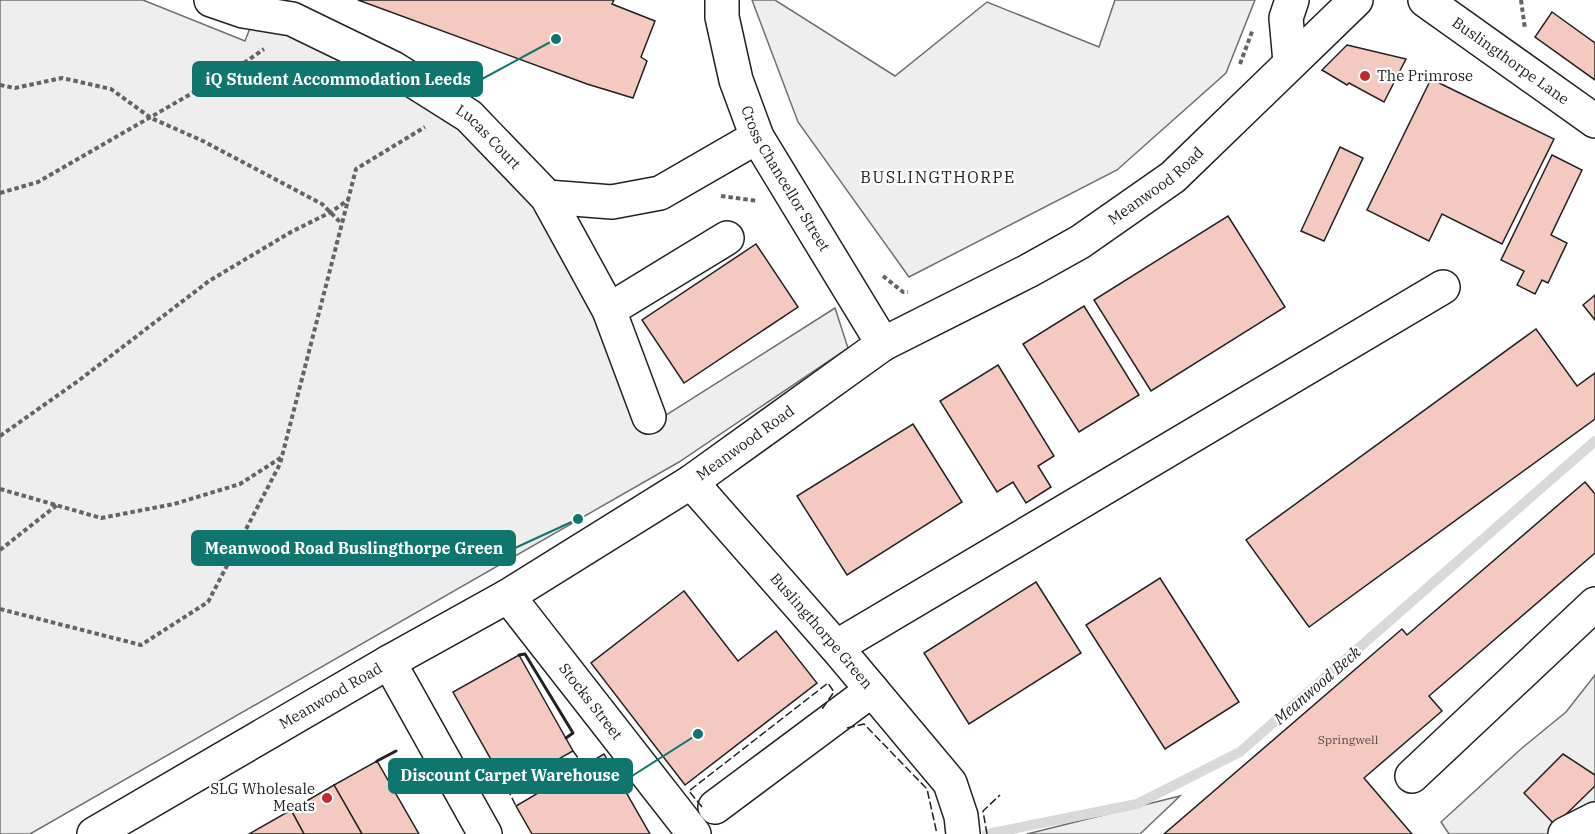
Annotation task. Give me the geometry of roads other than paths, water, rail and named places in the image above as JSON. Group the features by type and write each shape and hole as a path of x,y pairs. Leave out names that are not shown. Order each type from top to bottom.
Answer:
{"street":[{"name":"Lucas Court","path":"211,0 243,11 297,21 393,68 469,116 547,197 609,310 649,417"},
{"name":"Cross Chancellor Street","path":"722,0 722,17 736,80 757,137 883,344"},
{"path":"1290,62 1286,18 1292,0"},
{"name":"Meanwood Road","path":"94,834 389,662 508,596 691,482 883,344 1028,271 1080,242 1173,177 1356,0"},
{"name":"Buslingthorpe Lane","path":"1425,0 1595,121"},
{"path":"547,197 612,202 660,193 757,137"},
{"path":"609,310 727,238"},
{"path":"836,647 1443,287"},
{"name":"Buslingthorpe Green","path":"691,482 836,647 950,783 962,825"},
{"name":"Stocks Street","path":"508,596 680,826"},
{"path":"1412,776 1595,604"},
{"path":"389,662 485,834"},
{"path":"715,807 872,690"},
{"path":"1565,834 1595,819"}],"waterway":[{"name":"Meanwood Beck","path":"987,834 1137,804 1240,752 1595,441"}],"place":[{"name":"iQ Student Accommodation Leeds","path":"556,39"},
{"name":"The Primrose","path":"1365,76"},
{"name":"Meanwood Road Buslingthorpe Green","path":"578,519"},
{"name":"Discount Carpet Warehouse","path":"698,734"},
{"name":"SLG Wholesale Meats","path":"327,798"}],"district":[{"name":"BUSLINGTHORPE","path":"938,177"}]}
